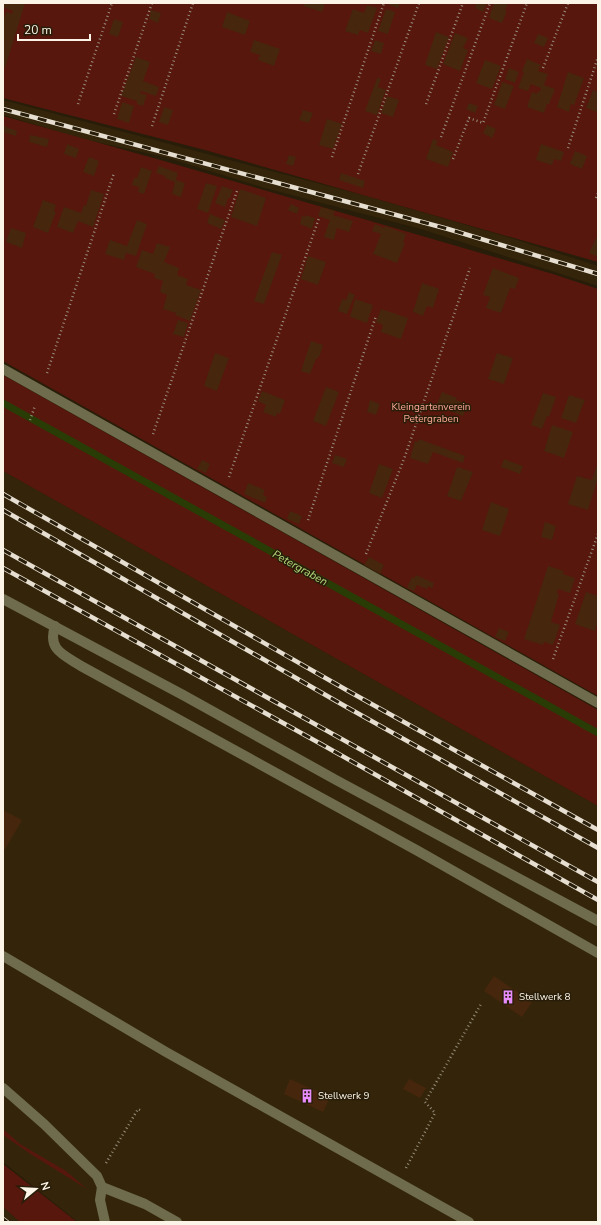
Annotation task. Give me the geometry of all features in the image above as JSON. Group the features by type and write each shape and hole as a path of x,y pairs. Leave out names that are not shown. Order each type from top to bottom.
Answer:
{"lane":[{"path":"3,368 302,538 598,703"},
{"path":"3,599 598,920"},
{"path":"55,626 53,632 53,643 58,652 81,666 378,828 598,953"},
{"path":"3,956 166,1052 469,1222"},
{"path":"3,1088 44,1124 97,1176 102,1187 100,1200 105,1222"},
{"path":"102,1187 145,1204 177,1222"}],"path":[{"path":"78,104 112,3"},
{"path":"114,114 152,3"},
{"path":"152,126 193,3"},
{"path":"332,157 384,3"},
{"path":"358,174 419,3"},
{"path":"426,104 463,3"},
{"path":"441,137 490,3"},
{"path":"453,159 469,118 483,123 527,3"},
{"path":"543,68 568,3"},
{"path":"568,148 598,57"},
{"path":"40,390 114,173"},
{"path":"148,450 237,190"},
{"path":"596,198 598,193"},
{"path":"223,493 319,218"},
{"path":"360,570 404,459 470,268"},
{"path":"302,538 376,316"},
{"path":"30,420 35,406"},
{"path":"546,674 598,534"},
{"path":"398,1182 431,1122 434,1113 425,1102 481,1004"},
{"path":"94,1173 108,1162 138,1109 142,1111"}],"shaded area":[{"path":"3,100 366,196 514,239 598,266 598,286 421,229 265,188 165,157 87,140 3,115"},
{"path":"3,471 598,806 598,1222 78,1222 3,1162"},
{"path":"3,1207 20,1222 3,1222"}],"green space":[{"path":"3,3 598,3 598,262 205,150 3,98"},
{"name":"Kleingartenverein Petergraben","path":"3,116 164,161 553,274 598,289 598,696 3,361"},
{"path":"3,375 598,710 598,806 3,471"},
{"path":"3,1129 20,1144 66,1171 87,1189 3,1135"},
{"path":"3,1164 77,1222 20,1222 3,1207"}],"building":[{"path":"3,3 25,3 5,68 3,68 3,21 6,12 12,14 13,11 3,7"},
{"path":"305,3 325,3 322,12 303,6"},
{"path":"385,3 400,3 398,8"},
{"path":"471,3 487,3 483,12 475,8 476,5"},
{"path":"494,3 508,3 505,11 507,11 502,23 489,18"},
{"path":"367,5 377,8 368,33 360,30 358,35 345,31 353,9 364,13"},
{"path":"386,9 395,12 388,34 378,31"},
{"path":"151,10 161,13 158,23 149,19"},
{"path":"227,12 250,21 245,35 222,27"},
{"path":"114,19 123,22 118,37 109,34"},
{"path":"436,32 449,37 437,69 425,65"},
{"path":"455,33 468,38 463,48 468,50 460,71 443,64"},
{"path":"538,34 548,38 544,47 534,43"},
{"path":"254,40 280,49 274,66 258,60 260,55 250,52"},
{"path":"375,40 384,43 381,54 371,51"},
{"path":"136,57 150,62 143,81 159,87 156,96 141,91 140,93 147,95 143,106 137,104 137,101 121,96"},
{"path":"527,59 541,65 538,71 548,74 544,85 555,89 544,113 527,107 532,92 537,94 538,91 540,92 541,88 531,84 528,91 518,88 524,72 522,71"},
{"path":"485,60 501,66 492,89 476,83"},
{"path":"509,68 519,72 515,83 505,79"},
{"path":"568,72 584,78 574,105 571,104 569,112 557,107"},
{"path":"377,78 381,79 378,87 386,90 377,115 365,111"},
{"path":"502,82 514,86 505,109 494,105"},
{"path":"593,90 598,92 597,112 586,108"},
{"path":"387,96 399,100 393,117 381,113"},
{"path":"122,102 134,106 129,123 117,119"},
{"path":"469,103 478,106 475,113 466,109"},
{"path":"164,107 173,110 168,125 159,122"},
{"path":"303,110 313,113 309,123 299,120"},
{"path":"327,119 342,124 333,149 319,145"},
{"path":"487,125 496,129 492,138 483,133"},
{"path":"4,126 17,131 16,136 3,132"},
{"path":"30,135 49,139 47,147 29,142"},
{"path":"433,139 438,141 436,145 453,152 448,167 426,159"},
{"path":"67,144 79,149 76,158 64,154"},
{"path":"541,144 564,152 561,161 554,159 552,165 536,160"},
{"path":"575,151 587,156 582,169 570,164"},
{"path":"289,155 296,157 293,166 286,164"},
{"path":"89,157 99,161 94,176 83,172"},
{"path":"159,166 178,173 176,180 185,183 181,197 172,194 175,182 156,173"},
{"path":"141,167 152,171 144,194 138,192 139,187 132,185 134,178 137,178"},
{"path":"341,173 365,181 363,188 339,180"},
{"path":"206,183 217,186 208,213 197,209"},
{"path":"222,186 233,190 225,207 215,203"},
{"path":"240,189 266,198 257,226 231,217"},
{"path":"91,190 104,194 93,227 78,221 73,233 57,227 64,207 81,213 84,205 86,206"},
{"path":"43,200 56,205 54,211 56,212 48,233 33,227"},
{"path":"291,204 299,208 297,214 288,210"},
{"path":"321,207 335,211 333,215 353,221 349,232 337,228 334,240 324,237 330,220 318,216"},
{"path":"210,214 225,220 221,229 207,223"},
{"path":"305,215 315,218 312,229 300,224 302,216 305,217"},
{"path":"137,220 147,224 136,256 126,253 124,260 105,254 110,240 127,246"},
{"path":"375,224 406,234 403,243 405,243 397,263 373,254 381,234 372,231"},
{"path":"11,228 26,233 22,248 6,242"},
{"path":"596,238 598,239 598,257 589,253"},
{"path":"157,243 170,247 164,262 179,268 177,275 188,279 186,285 201,290 190,321 175,315 176,313 163,309 167,295 160,292 163,281 154,278 155,274 136,267 142,250 153,254"},
{"path":"272,252 282,255 264,304 254,301"},
{"path":"308,256 326,262 318,285 301,279"},
{"path":"493,268 519,278 515,289 510,288 501,313 486,308 490,297 483,295"},
{"path":"422,283 439,289 433,308 427,306 423,316 413,312"},
{"path":"349,292 355,295 347,314 338,311 342,299 346,300"},
{"path":"355,299 373,305 367,323 350,317"},
{"path":"381,309 408,318 401,339 381,332 383,325 376,322"},
{"path":"178,320 188,323 184,337 173,334"},
{"path":"311,341 323,345 320,355 315,361 310,374 301,371"},
{"path":"215,353 229,358 217,391 204,386"},
{"path":"497,353 513,358 504,384 488,379"},
{"path":"326,387 339,392 326,426 313,421"},
{"path":"262,391 285,400 280,414 277,413 276,417 263,412 266,405 258,401"},
{"path":"442,392 457,398 456,400 468,404 463,416 436,406"},
{"path":"543,393 556,397 549,417 547,416 542,429 531,425"},
{"path":"569,395 585,400 576,423 561,418"},
{"path":"370,400 380,404 376,415 367,412"},
{"path":"552,425 573,432 564,458 544,451"},
{"path":"419,439 465,456 463,463 433,452 428,464 410,458 415,441 418,442"},
{"path":"335,455 347,459 344,467 332,463"},
{"path":"504,459 523,466 520,474 501,467"},
{"path":"202,460 210,464 206,473 197,469"},
{"path":"598,462 598,478 588,510 568,504 577,476 592,480"},
{"path":"379,464 393,469 382,498 369,493"},
{"path":"457,467 473,472 461,501 447,496"},
{"path":"248,483 265,490 263,495 267,497 265,503 244,494"},
{"path":"491,502 509,509 500,536 482,530"},
{"path":"290,511 302,516 299,524 287,519"},
{"path":"545,522 556,526 552,540 541,537"},
{"path":"369,557 384,565 380,574 364,565"},
{"path":"548,566 564,571 563,574 575,578 570,593 558,589 557,593 559,594 551,622 560,625 553,645 544,642 543,645 524,639"},
{"path":"416,575 434,583 432,588 428,586 427,589 417,585 414,591 407,588 412,577 414,578"},
{"path":"586,592 598,596 598,621 595,631 575,624"},
{"path":"499,628 509,632 505,641 495,637"},
{"path":"3,810 22,820 4,851 3,850"},
{"name":"Stellwerk 8","path":"494,976 532,1002 522,1017 484,991"},
{"name":"Stellwerk 9","path":"290,1079 330,1097 323,1112 284,1094"},
{"path":"409,1079 426,1088 420,1098 403,1089"}],"waterway":[{"name":"Petergraben","path":"3,403 598,733"}],"railway":[{"path":"3,109 448,229 598,274"},
{"path":"3,494 350,692 598,830"},
{"path":"3,510 343,705 598,848"},
{"path":"3,550 598,882"},
{"path":"3,568 321,744 598,900"},
{"path":"3,1219 7,1222"}],"place":[{"name":"Stellwerk 8","path":"508,997"},
{"name":"Stellwerk 9","path":"307,1096"}]}
